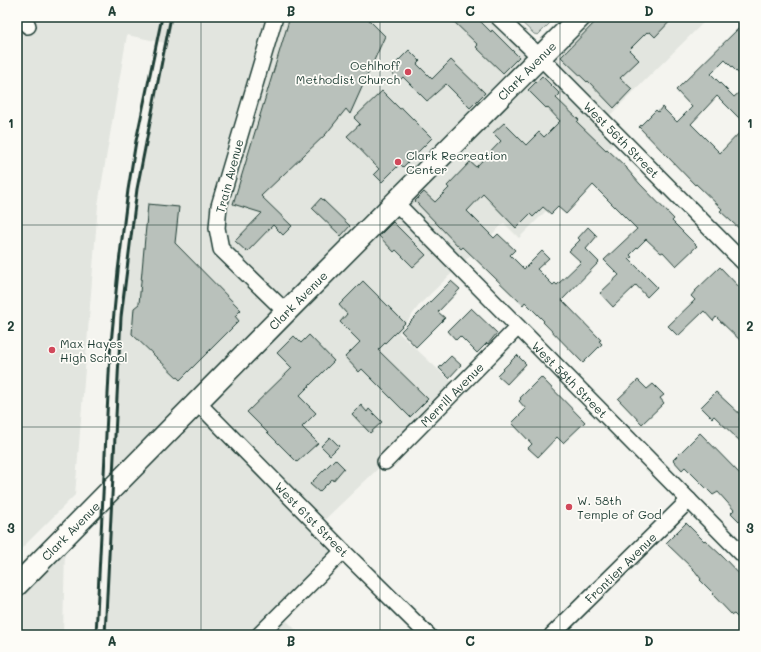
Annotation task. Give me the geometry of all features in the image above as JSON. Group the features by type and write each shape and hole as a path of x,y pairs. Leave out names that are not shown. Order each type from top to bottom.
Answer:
{"street":[{"name":"Train Avenue","path":"275,17 218,206 217,228 222,249 286,312"},
{"name":"West 56th Street","path":"498,17 540,57 744,263"},
{"name":"Clark Avenue","path":"17,585 580,17"},
{"name":"West 58th Street","path":"395,202 744,556"},
{"name":"Merrill Avenue","path":"385,462 518,327"},
{"name":"West 61st Street","path":"198,402 428,635"},
{"name":"Frontier Avenue","path":"552,635 689,500"},
{"path":"258,635 343,550"}],"shaded area":[{"path":"17,17 498,17 539,57 579,17 709,17 604,121 620,137 519,238 504,223 420,304 399,333 458,388 385,462 319,525 343,551 280,614 301,635 105,635 121,317 137,189 165,43 127,35 98,205 75,495 17,553"},
{"path":"516,17 556,17 538,35 534,34"},
{"path":"65,550 63,635 17,635 17,600"}],"building":[{"path":"290,17 366,17 385,36 350,114 346,109 326,134 261,196 292,226 283,235 273,225 247,252 235,241 262,213 233,204"},
{"path":"449,17 476,17 491,32 492,30 519,57 503,73 476,47 478,45"},
{"path":"600,17 624,17 630,23 635,17 674,17 655,37 650,32 647,32 629,50 639,60 620,78 632,89 614,108 588,81 587,82 561,57"},
{"path":"744,23 744,79 725,60 711,74 734,97 744,88 744,123 717,96 691,124 720,153 744,128 744,233 720,211 722,209 696,184 695,185 639,127 656,110 658,112 662,107 677,122 692,107 676,90"},
{"path":"409,50 420,61 417,64 432,79 451,60 485,93 470,108 446,84 427,101 403,77 399,81 389,70"},
{"path":"542,76 560,94 556,98 579,120 577,122 627,168 640,184 674,219 672,221 697,246 676,266 663,252 661,253 646,239 630,255 632,257 629,259 657,287 647,297 636,285 613,307 600,293 619,275 604,260 637,229 593,185 566,214 558,207 551,214 543,207 533,217 530,214 516,228 483,194 467,211 494,238 498,234 515,250 510,255 524,269 542,251 549,258 537,269 553,285 555,283 557,285 581,262 569,251 580,240 578,238 588,227 597,236 586,249 599,262 562,300 601,340 599,341 602,344 583,363 525,302 523,305 463,247 461,249 415,201 424,192 435,202 449,188 447,186 470,162 476,167 501,141 493,133 504,123 526,145 539,132 544,137 560,121 528,90"},
{"path":"382,91 400,109 402,108 432,138 403,167 400,164 382,182 374,174 379,169 347,136 360,124 354,118"},
{"path":"321,198 350,226 341,236 312,208"},
{"path":"148,204 179,207 175,243 241,310 235,316 239,321 180,380 132,334 134,308 139,304"},
{"path":"393,222 426,255 413,267 396,250 394,252 379,236"},
{"path":"720,267 744,292 744,344 716,317 713,321 704,311 678,336 668,326 695,300 691,296"},
{"path":"363,281 405,323 378,350 428,399 410,417 362,369 359,372 345,357 360,342 340,322 347,314 339,305"},
{"path":"451,281 460,289 438,312 445,318 416,347 401,331"},
{"path":"471,308 497,333 488,344 487,343 477,353 460,336 456,340 448,331"},
{"path":"309,335 334,361 299,396 316,413 302,427 318,443 297,462 247,412 292,368 277,353 294,336 301,343"},
{"path":"517,355 526,364 507,384 497,375"},
{"path":"451,356 461,365 449,378 439,368"},
{"path":"541,377 585,422 563,443 557,437 538,457 528,448 532,444 512,423 526,409 519,401 521,399 520,398"},
{"path":"638,380 647,389 653,384 664,395 660,398 664,403 642,424 618,399"},
{"path":"716,392 742,416 739,419 744,424 744,445 714,416 712,418 701,407"},
{"path":"361,405 367,412 369,409 382,422 370,433 352,414"},
{"path":"700,433 744,478 744,526 731,513 734,510 718,492 713,495 685,467 682,470 673,460"},
{"path":"330,437 339,446 330,455 321,446"},
{"path":"335,459 344,468 333,481 332,479 319,492 310,484"},
{"path":"686,523 722,556 744,579 744,624 734,614 732,615 700,580 701,579 695,571 666,543"}],"railway":[{"path":"96,635 110,354 118,271 128,190 136,141 162,17"},
{"path":"105,635 121,317 137,189 171,17"}],"place":[{"name":"Oehlhoff Methodist Church","path":"408,72"},
{"name":"Clark Recreation Center","path":"398,162"},
{"name":"Max Hayes High School","path":"52,350"},
{"name":"W. 58th Temple of God","path":"569,507"}]}
